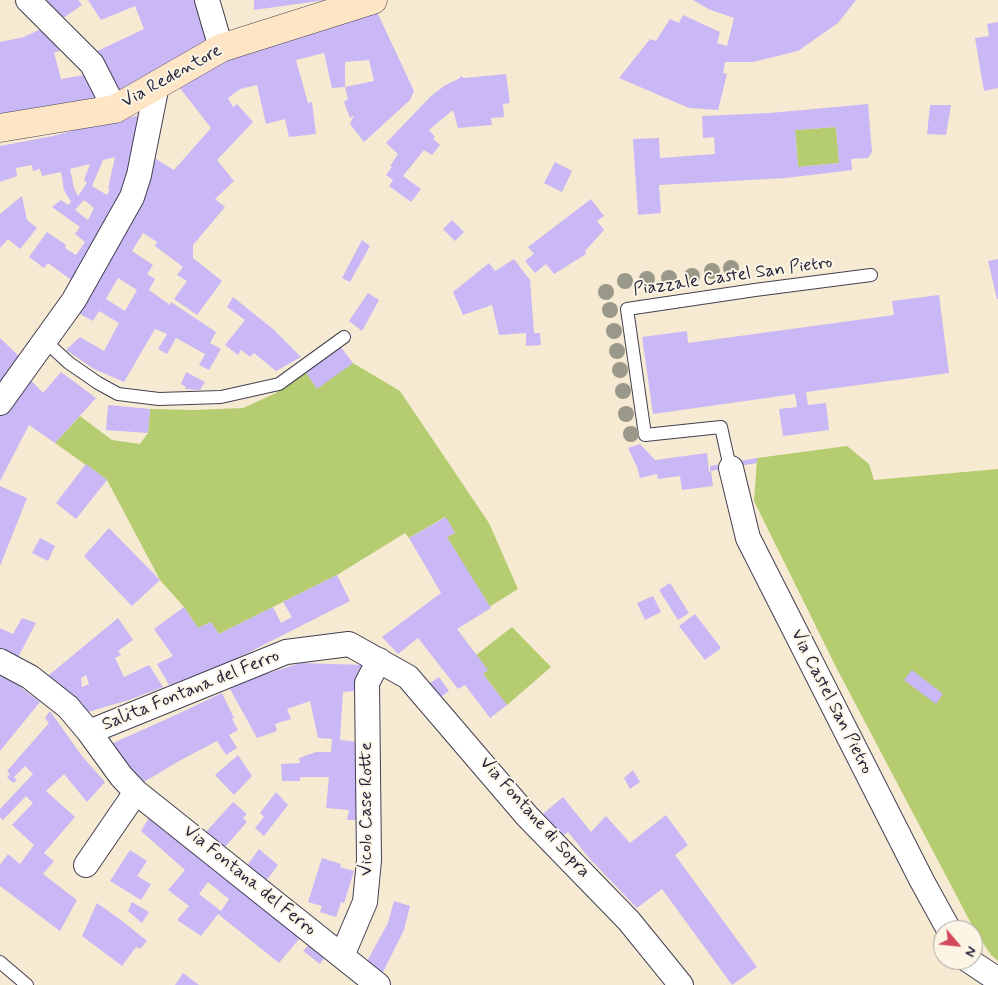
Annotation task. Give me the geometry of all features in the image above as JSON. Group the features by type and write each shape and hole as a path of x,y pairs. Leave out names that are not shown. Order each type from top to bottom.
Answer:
{"main road":[{"name":"Via Redentore","path":"115,109 221,48 373,0"},
{"path":"0,128 115,109"}],"street":[{"path":"28,0 92,64 115,109"},
{"path":"207,0 221,48"},
{"path":"0,403 74,300 132,196 140,175 156,85"},
{"name":"Via Castel San Pietro","path":"730,465 748,538 943,920"},
{"name":"Salita Fontana del Ferro","path":"90,732 286,652 349,644 379,660"},
{"name":"Vicolo Case Rotte","path":"342,956 365,902 369,860 367,683 379,660"},
{"name":"Via Fontane di Sopra","path":"379,660 408,677 528,816 629,921 681,985"},
{"name":"Via Fontana del Ferro","path":"0,661 30,677 68,707 90,732 128,784 378,985"},
{"path":"86,865 128,784"},
{"path":"968,970 971,985"},
{"path":"982,970 998,980"}],"lane":[{"name":"Piazzale Castel San Pietro","path":"730,465 721,427 645,435 627,309 871,275"},
{"path":"45,341 76,368 118,394 159,399 220,397 279,384 344,337"},
{"path":"0,962 27,985"}],"green space":[{"path":"836,127 839,163 798,167 795,130"},
{"path":"353,363 400,391 489,523 518,589 489,607 447,537 455,533 445,517 409,538 405,533 337,575 219,634 211,622 198,628 184,607 160,580 107,480 55,443 80,416 112,440 140,444 148,433 150,409 243,408 276,393 305,371 317,388"},
{"path":"847,446 869,464 874,480 998,469 998,961 991,955 983,943 983,920 969,920 836,667 754,501 757,458"},
{"path":"512,627 551,667 507,705 483,674 487,670 476,655"}],"building":[{"path":"45,0 78,0 82,5 62,19"},
{"path":"88,0 197,0 208,48 117,91 91,54 144,29 135,6 101,20"},
{"path":"254,0 326,0 254,10"},
{"path":"693,0 856,0 838,23 798,51 753,62 725,62 723,73 727,74 718,110 689,108 619,78 650,39 656,41 670,19 679,23 683,15 720,32 717,43 727,46 734,18 708,9"},
{"path":"377,12 414,91 410,100 364,142 350,124 354,115 350,118 344,102 348,99 345,87 332,88 324,53 296,60 308,103 312,102 316,134 289,137 285,119 266,124 257,85 240,89 228,98 233,107 237,104 253,122 217,160 234,181 215,199 225,207 193,245 193,258 222,281 197,315 174,299 187,281 177,275 183,267 155,246 157,242 143,233 132,251 153,265 147,274 155,279 149,290 170,305 171,302 216,332 210,343 221,349 209,370 199,365 205,354 176,338 167,354 158,349 167,334 155,329 124,382 94,369 66,350 80,337 104,351 119,323 99,311 93,321 76,312 151,156 174,170 211,128 179,87 216,64","holes":["369,60 374,81 345,87 345,62","118,278 137,290 125,311 106,299"]},
{"path":"998,22 998,88 984,91 975,38 989,36 987,24"},
{"path":"51,24 69,47 54,53 61,79 84,75 99,99 0,118 0,42 24,37"},
{"path":"506,74 510,103 503,104 504,117 491,118 492,125 458,128 453,110 429,130 435,137 433,139 440,145 432,155 424,150 403,176 421,189 411,202 389,186 393,180 386,175 398,154 386,143 430,97 444,86 460,78 460,76 464,78"},
{"path":"868,104 872,152 868,158 851,159 852,170 786,178 659,185 661,213 638,215 633,139 659,138 660,158 715,154 714,137 703,138 702,116 770,113","holes":["836,127 839,163 798,167 795,130"]},
{"path":"930,105 951,105 946,135 927,134"},
{"path":"146,114 134,179 74,282 48,263 44,268 29,257 47,232 66,245 65,248 76,255 85,242 75,234 80,227 52,207 61,200 68,205 71,202 64,190 61,172 42,176 40,169 33,171 32,165 16,168 17,176 0,182 0,146 53,136 101,123","holes":["115,157 108,189 110,189 107,195 92,186 103,160","90,164 84,180 87,183 78,196 74,188 70,169","84,200 94,208 88,220 75,210"]},
{"path":"555,162 572,171 562,192 544,183"},
{"path":"22,196 27,220 37,228 20,249 8,239 0,248 0,214"},
{"path":"591,199 604,216 597,221 604,230 585,251 586,254 554,274 546,264 535,273 525,261 534,254 528,247"},
{"path":"452,220 464,232 455,241 443,229"},
{"path":"362,240 370,246 350,282 342,278"},
{"path":"514,259 530,280 534,333 540,333 541,345 526,346 526,333 499,335 492,305 463,315 453,292 489,263 495,271"},
{"path":"998,259 998,299 997,299 988,261"},
{"path":"368,293 379,300 362,331 349,321"},
{"path":"939,295 949,373 806,392 808,405 826,403 829,430 783,436 779,409 797,407 795,394 653,414 642,337 687,331 688,343 894,315 892,301"},
{"path":"233,297 273,329 301,357 276,371 254,353 250,357 241,350 238,355 225,345 245,320 227,307"},
{"path":"0,338 22,359 0,386"},
{"path":"340,346 353,363 317,389 305,371"},
{"path":"61,372 96,398 55,443 29,425 0,481 0,415 3,408 27,376 43,393"},
{"path":"186,372 205,382 200,390 185,389 186,387 181,384"},
{"path":"108,405 150,409 148,433 106,430"},
{"path":"640,444 655,460 707,453 713,486 682,490 680,476 658,479 657,474 640,478 628,448"},
{"path":"757,458 757,463 710,471 710,466"},
{"path":"86,464 107,480 76,519 56,503"},
{"path":"0,486 27,498 0,566"},
{"path":"446,517 455,533 447,537 491,608 457,629 488,670 483,674 507,705 490,718 465,685 458,689 418,638 398,654 382,637 441,593 409,538"},
{"path":"109,528 160,580 132,606 84,556"},
{"path":"40,538 55,546 48,561 32,553"},
{"path":"337,575 350,601 222,666 169,685 157,664 173,656 154,629 184,607 198,628 211,622 219,634 273,607 281,623 292,617 283,602"},
{"path":"670,583 689,613 678,620 659,590"},
{"path":"653,596 661,612 645,620 637,603"},
{"path":"695,614 721,648 705,660 679,626"},
{"path":"22,618 36,623 16,661 0,653 0,628 13,634"},
{"path":"118,618 133,640 118,651 121,655 115,658 124,677 149,665 163,687 129,700 88,712 43,680","holes":["86,675 89,684 82,687 81,678"]},
{"path":"300,663 366,665 364,690 343,692 340,740 360,742 356,820 347,820 349,810 326,808 329,777 300,777 300,781 282,781 281,764 300,763 299,758 316,752 331,752 332,739 318,738 310,701 287,709 291,719 275,724 277,731 257,738 230,689 251,679"},
{"path":"912,670 943,694 936,704 904,680"},
{"path":"2,673 40,702 0,751 0,677"},
{"path":"439,677 449,691 438,699 426,686"},
{"path":"222,693 238,730 229,735 237,748 226,755 217,741 144,782 126,764 113,743 167,719"},
{"path":"50,711 82,756 105,782 87,802 64,774 46,791 75,817 44,853 54,861 43,874 77,900 60,931 0,886 0,865 8,854 20,864 34,845 12,825 33,803 26,796 3,820 0,817 0,809 33,774 25,766 14,777 17,780 13,783 7,777 10,774 7,771 49,723 45,718"},
{"path":"238,755 252,776 234,795 215,775"},
{"path":"633,770 640,782 630,789 624,778"},
{"path":"276,792 288,805 264,836 255,828 264,817 260,813"},
{"path":"563,797 591,832 606,816 630,843 666,815 688,845 675,855 757,967 732,985 662,889 637,908 590,859 568,832 563,836 543,814"},
{"path":"233,802 247,814 243,818 247,822 224,848 205,833"},
{"path":"153,811 303,934 279,963 218,914 201,936 177,920 189,906 168,890 185,870 141,831","holes":["208,882 229,899 221,911 199,894"]},
{"path":"259,849 278,865 264,884 246,867"},
{"path":"130,850 147,861 137,876 151,884 141,900 110,881"},
{"path":"322,858 341,864 340,867 354,871 344,903 341,902 336,917 320,912 322,906 308,902"},
{"path":"394,901 410,906 404,930 381,976 366,963 388,923"},
{"path":"132,902 149,912 142,923 128,911"},
{"path":"97,903 147,941 140,949 136,947 122,966 82,936"},
{"path":"312,941 328,953 320,964 303,951"},
{"path":"183,973 199,985 175,985"}]}
